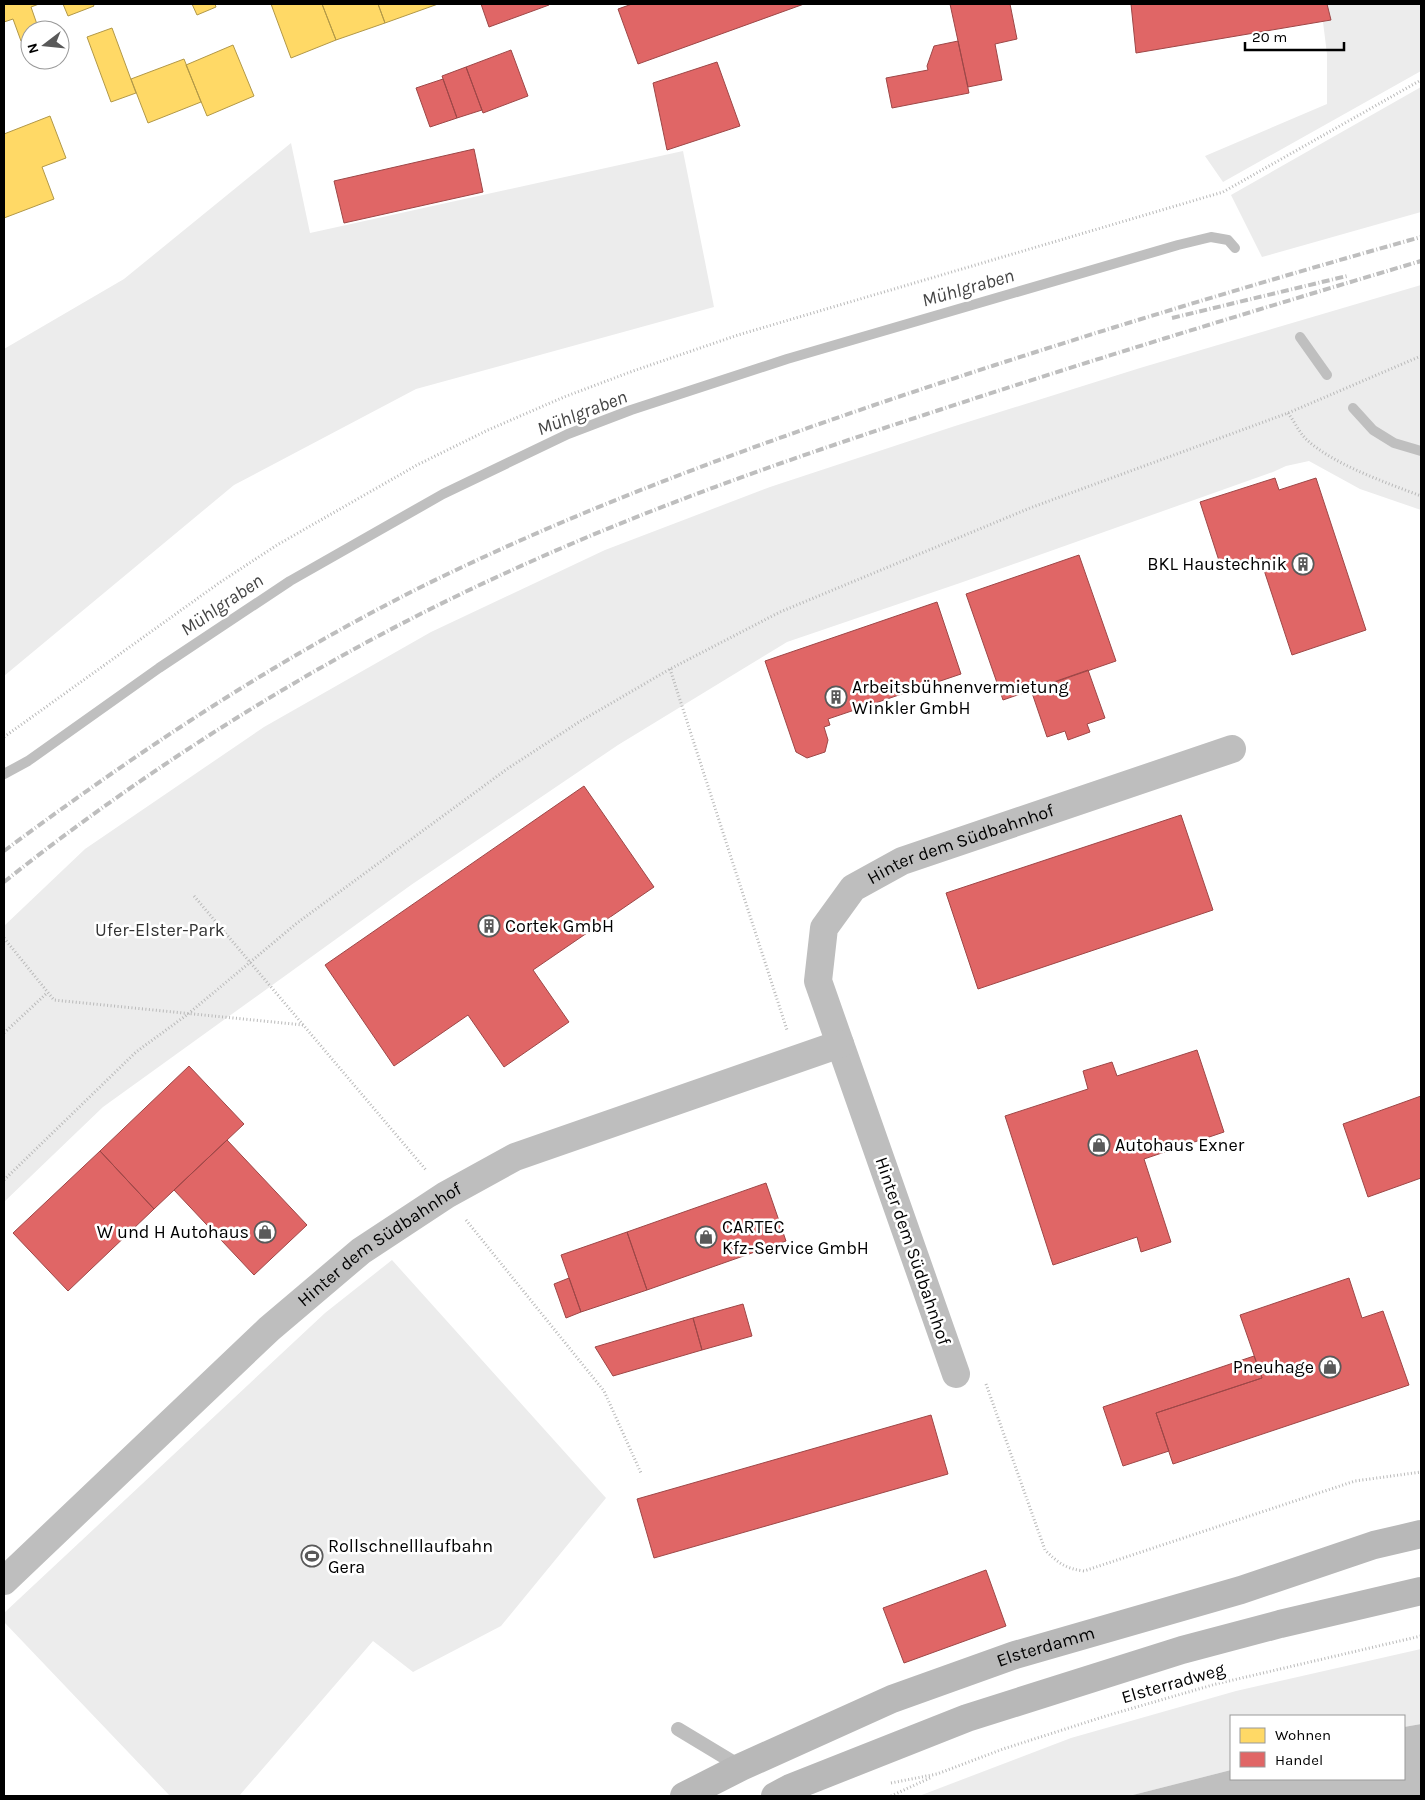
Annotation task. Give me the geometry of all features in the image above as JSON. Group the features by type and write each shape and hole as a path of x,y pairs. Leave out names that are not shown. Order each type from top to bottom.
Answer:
{"main road":[{"name":"Elsterdamm","path":"684,1796 741,1767 892,1699 1006,1658 1241,1590 1374,1545 1421,1534"},
{"path":"776,1796 967,1718 1191,1648 1280,1624 1421,1591"}],"street":[{"name":"Hinter dem Südbahnhof","path":"956,1374 818,981 824,928 853,888 902,861 1232,749"},
{"name":"Hinter dem Südbahnhof","path":"4,1581 268,1329 361,1252 446,1195 515,1158 840,1044"}],"lane":[{"path":"678,1729 741,1767"}],"path":[{"path":"4,737 153,629 277,544 417,465 488,430 582,390 738,335 1223,192 1421,80"},
{"path":"4,1180 136,1052 188,1014 296,923 507,769 579,722 670,669 780,612 1021,511 1288,413 1421,356"},
{"path":"1288,413 1306,438 1334,459 1386,483 1421,496"},
{"path":"670,669 796,1060"},
{"path":"194,896 446,1195 604,1391 641,1473"},
{"path":"4,938 54,1000 304,1025"},
{"path":"4,1033 47,993"},
{"path":"985,1380 1045,1550 1059,1564 1072,1570 1084,1571 1355,1481 1421,1472"},
{"name":"Elsterradweg","path":"892,1796 937,1774 1109,1715 1216,1684 1421,1636"}],"green space":[{"path":"1327,4 1421,4 1421,71 1223,182 1205,156 1327,104 1327,54 1323,22 1331,20"},
{"path":"1421,87 1421,212 1262,257 1231,195"},
{"path":"291,143 310,233 683,151 714,307 416,389 234,485 4,676 4,349 124,279"},
{"name":"Ufer-Elster-Park","path":"1421,285 1421,510 1360,489 1309,461 1286,466 960,583 787,642 618,745 411,885 103,1107 4,1202 4,926 85,849 264,727 431,632 605,550 770,487 955,426 1140,368"},
{"name":"Rollschnelllaufbahn Gera","path":"392,1260 606,1498 501,1626 413,1672 373,1641 239,1796 170,1796 4,1622 4,1613 325,1313"},
{"path":"1421,1649 1421,1724 1405,1727 1405,1715 1230,1715 1230,1770 1129,1796 919,1796 1071,1738 1236,1691"}],"shaded area":[{"path":"1421,1724 1421,1796 1129,1796 1230,1770 1230,1780 1405,1780 1405,1727"}],"building: Wohnen":[{"path":"4,4 39,4 31,7 36,20 20,20 20,38 13,19 4,22"},
{"path":"63,4 93,4 94,6 68,16"},
{"path":"192,4 215,4 216,7 197,15"},
{"path":"271,4 322,4 336,40 291,58"},
{"path":"322,4 378,4 385,23 336,40"},
{"path":"378,4 438,4 385,23"},
{"path":"112,28 136,93 111,102 87,37"},
{"path":"233,45 254,96 207,116 186,65"},
{"path":"184,59 201,102 148,123 131,79"},
{"path":"50,116 66,158 42,167 54,199 4,218 4,134"}],"building: Handel":[{"path":"481,4 548,4 549,5 489,27"},
{"path":"632,4 804,4 638,64 618,9"},
{"path":"950,4 1010,4 1017,39 995,44 1002,80 968,87"},
{"path":"1131,4 1327,4 1331,20 1136,53"},
{"path":"958,41 969,93 892,108 886,78 928,70 927,66 934,46"},
{"path":"511,50 528,96 483,113 466,67"},
{"path":"717,62 740,126 667,150 653,83"},
{"path":"466,67 482,110 457,118 442,76"},
{"path":"443,79 457,118 430,127 416,88"},
{"path":"474,149 483,192 344,223 334,181"},
{"name":"BKL Haustechnik","path":"1275,478 1279,490 1316,478 1366,630 1292,655 1260,558 1222,570 1200,502"},
{"path":"1079,555 1116,661 1003,700 966,594"},
{"name":"Arbeitsbühnenvermietung Winkler GmbH","path":"937,602 961,674 828,719 830,725 824,727 828,740 825,752 807,758 796,752 765,661"},
{"path":"1088,670 1105,718 1087,724 1090,732 1068,740 1065,731 1047,737 1031,690"},
{"name":"Cortek GmbH","path":"584,786 654,887 533,970 569,1022 504,1067 468,1015 394,1066 325,965"},
{"path":"1181,815 1213,910 978,989 946,893"},
{"name":"Autohaus Exner","path":"1197,1050 1224,1132 1144,1159 1171,1242 1141,1252 1137,1237 1053,1265 1005,1116 1088,1089 1083,1071 1112,1062 1117,1076"},
{"path":"189,1066 244,1124 154,1209 100,1151"},
{"path":"1421,1096 1421,1178 1368,1197 1343,1124"},
{"path":"227,1140 307,1225 254,1275 174,1190"},
{"path":"100,1151 154,1209 68,1291 13,1233"},
{"name":"CARTEC Kfz-Service GmbH","path":"766,1183 786,1241 647,1290 627,1232"},
{"path":"627,1232 647,1290 581,1312 561,1255"},
{"path":"569,1278 581,1312 566,1318 554,1284"},
{"name":"Pneuhage","path":"1349,1278 1362,1318 1383,1311 1409,1385 1173,1464 1156,1413 1262,1378 1240,1315"},
{"path":"743,1304 752,1336 702,1350 693,1318"},
{"path":"693,1318 702,1350 613,1376 595,1347"},
{"path":"1254,1356 1262,1378 1156,1413 1169,1451 1123,1466 1103,1407"},
{"path":"931,1415 948,1474 654,1558 637,1499"},
{"path":"986,1570 1006,1626 904,1663 883,1608"}],"waterway":[{"name":"Mühlgraben","path":"4,774 28,761 159,668 290,581 443,494 568,434 631,410 787,359 1178,245 1211,237 1228,240 1235,248"},
{"name":"Mühlgraben","path":"1300,337 1327,375"},
{"name":"Mühlgraben","path":"1353,408 1373,430 1394,443 1421,451"}],"railway":[{"path":"4,851 155,744 258,678 364,617 419,588 536,533 716,461 898,397 1028,354 1421,237"},
{"path":"4,882 122,794 248,711 378,636 444,602 561,548 716,486 874,431 1112,355 1421,261"},
{"path":"1172,318 1347,276"}],"place":[{"name":"BKL Haustechnik","path":"1303,564"},
{"name":"Arbeitsbühnenvermietung Winkler GmbH","path":"836,697"},
{"name":"Cortek GmbH","path":"489,926"},
{"name":"Autohaus Exner","path":"1099,1145"},
{"name":"W und H Autohaus","path":"265,1232"},
{"name":"CARTEC Kfz-Service GmbH","path":"706,1237"},
{"name":"Pneuhage","path":"1330,1367"},
{"name":"Rollschnelllaufbahn Gera","path":"312,1556"}]}
